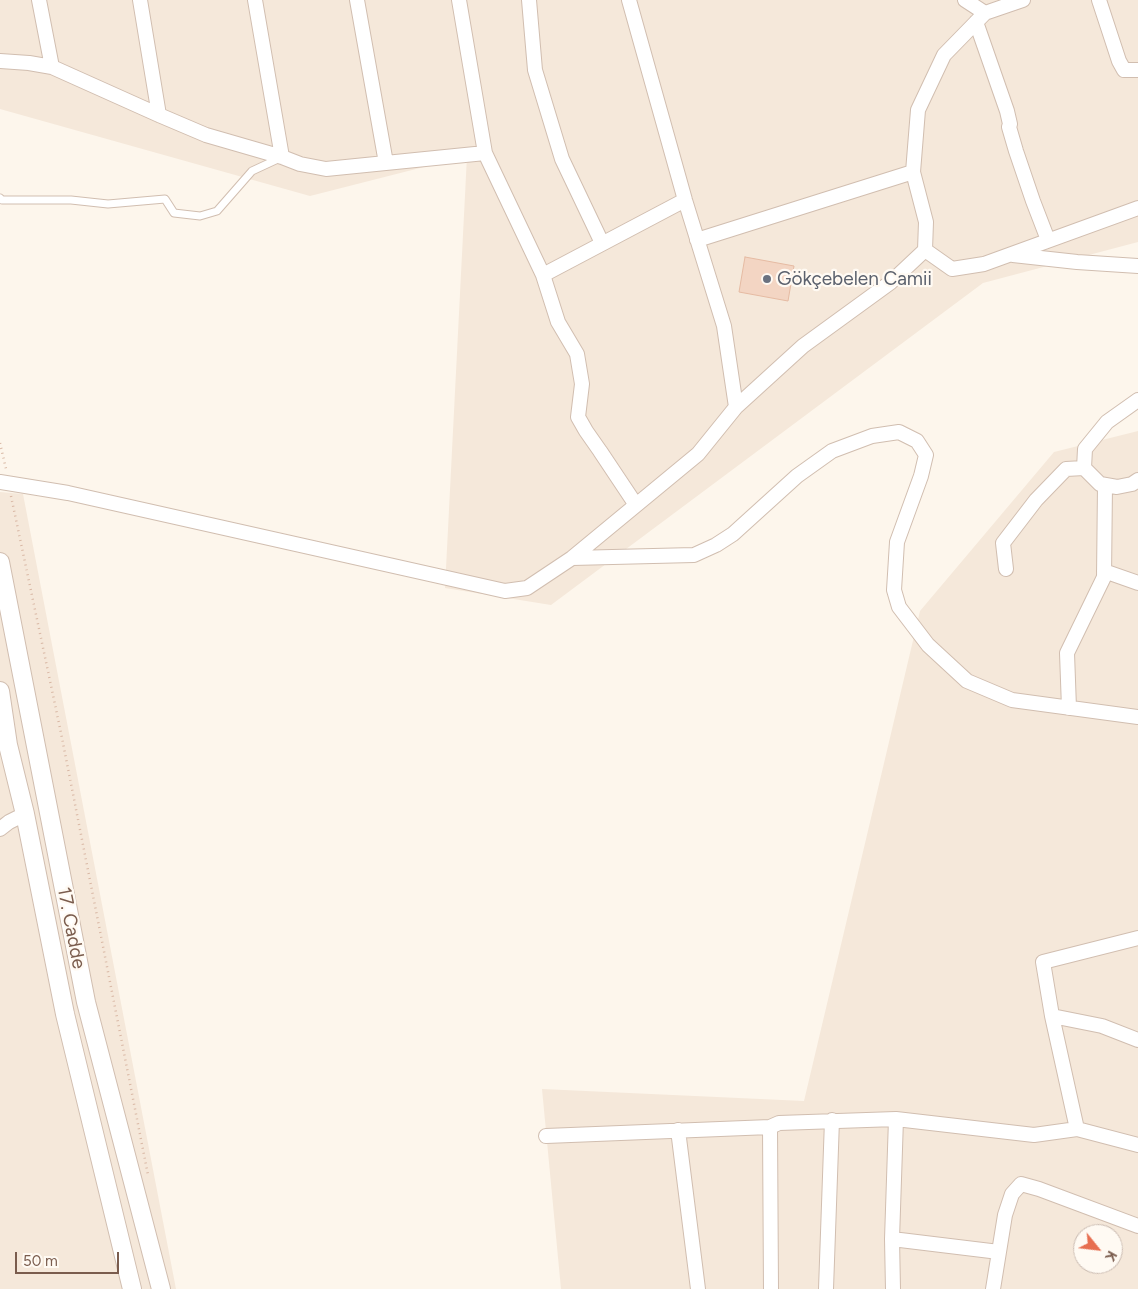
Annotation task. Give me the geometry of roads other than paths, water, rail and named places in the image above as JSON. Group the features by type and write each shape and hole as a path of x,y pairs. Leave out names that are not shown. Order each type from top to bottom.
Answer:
{"street":[{"path":"39,0 52,68"},
{"path":"140,0 158,115"},
{"path":"255,0 282,157"},
{"path":"357,0 386,163"},
{"path":"459,0 485,154 543,275 558,322 577,354 582,384 578,417 636,505"},
{"path":"528,0 535,70 562,159 602,243"},
{"path":"629,0 685,200 724,326 736,407"},
{"path":"965,0 983,12 1010,124 1009,127 1048,240"},
{"path":"4,483 115,504 505,591 527,588 572,558 698,454 736,407 803,346 891,282 924,250 926,222 914,172 918,110 944,55 983,12 1023,0"},
{"path":"1099,0 1118,61 1124,70 1138,70"},
{"path":"0,61 29,63 52,68 206,134 300,164 326,169 485,154"},
{"path":"697,240 914,172"},
{"path":"543,275 685,200"},
{"path":"924,250 952,269 984,264 1138,208"},
{"path":"1009,254 1077,262 1138,266"},
{"path":"1136,484 1117,487 1100,484 1084,468 1085,448 1107,422 1138,400"},
{"path":"572,558 694,555 716,545 733,534 797,476 832,451 872,436 899,432 917,441 926,455 921,476 897,542 894,590 899,607 928,644 967,681 1012,700 1138,717"},
{"path":"1006,570 1003,542 1036,500 1066,469 1084,468"},
{"path":"1069,708 1067,653 1104,577 1105,485"},
{"name":"17. Cadde","path":"0,562 86,1002 161,1289"},
{"path":"1104,571 1138,583"},
{"name":"17. Cadde","path":"0,691 4,747 25,814 65,1014 132,1289"},
{"path":"0,830 9,822 25,814"},
{"path":"1077,1129 1052,1016 1043,962 1138,938"},
{"path":"1052,1016 1102,1026 1138,1040"},
{"path":"893,1289 892,1239 896,1119"},
{"path":"546,1136 770,1127 779,1123 832,1120 896,1119 1034,1135 1077,1129 1138,1145"},
{"path":"826,1289 832,1120"},
{"path":"770,1127 771,1289"},
{"path":"678,1130 698,1289"},
{"path":"994,1289 1005,1216 1012,1194 1021,1184 1138,1226"},
{"path":"892,1239 999,1252"}],"lane":[{"path":"0,198 2,200 71,200 108,204 165,199 174,213 200,216 217,211 252,171 282,157"}],"place":[{"name":"Gökçebelen Camii","path":"767,279"}]}
